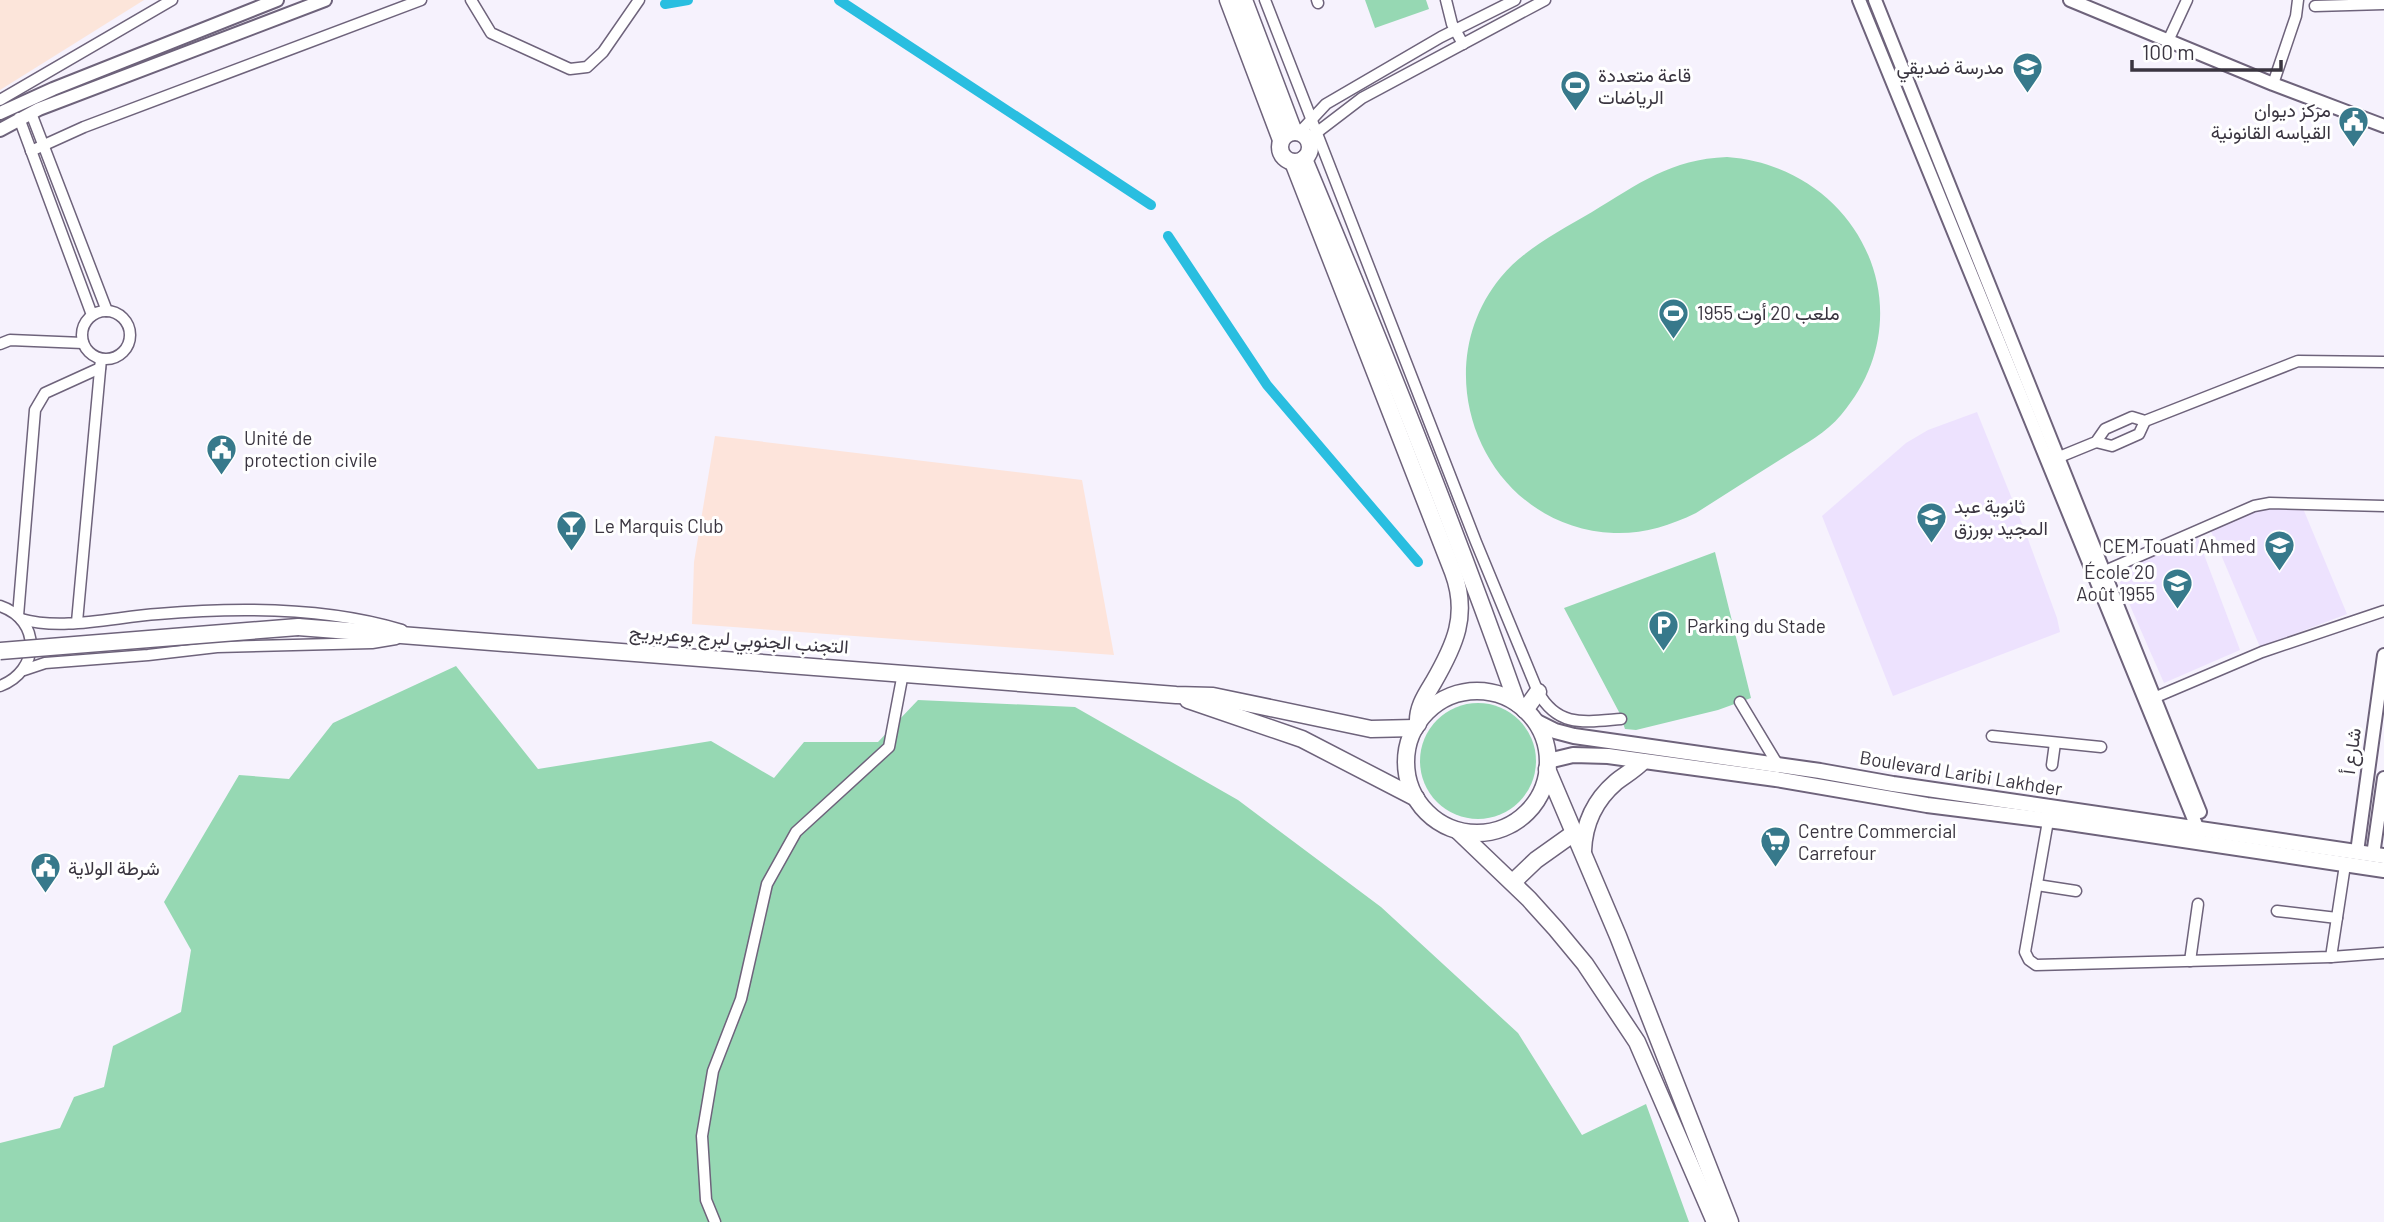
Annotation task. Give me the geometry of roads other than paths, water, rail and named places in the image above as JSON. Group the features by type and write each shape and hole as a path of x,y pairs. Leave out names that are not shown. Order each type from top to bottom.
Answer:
{"highway":[{"path":"1228,0 1300,135"},
{"path":"1244,0 1308,152 1298,160 1287,160 1281,153 1300,135"},
{"path":"1298,160 1366,309 1525,711 1544,740 1548,765 1730,1222"},
{"path":"1298,160 1460,595 1455,638 1449,655 1420,704 1408,748 1407,769 1416,798 1433,818 1458,831 1513,883 1585,964 1637,1042 1715,1222"},
{"name":"التجنب الجنوبي لبرج بوعريريج","path":"0,650 298,627 1213,696 1371,729 1416,726"},
{"path":"1416,726 1435,705 1450,696 1467,692 1493,693 1525,711"},
{"path":"1525,711 1538,692"},
{"name":"التجنب الجنوبي لبرج بوعريريج","path":"1176,695 1302,739 1416,798"},
{"path":"1583,853 1584,835 1595,806 1607,790 1642,762"},
{"path":"1458,831 1490,832 1506,827 1520,818 1537,800 1544,785 1548,765"},
{"path":"1513,883 1536,860 1574,832"}],"main road":[{"name":"Boulevard Laribi Lakhder","path":"1525,711 1555,731 1574,736 1777,772 2203,833 2379,855"},
{"name":"Boulevard Laribi Lakhder","path":"1548,765 1590,754 1642,762 1777,772 1927,805 2048,821 2203,833 2345,865 2384,870"},
{"path":"2357,852 2363,867 2379,855"}],"street":[{"path":"0,100 172,0"},
{"path":"0,113 53,89 277,0"},
{"path":"0,130 25,116 325,0"},
{"path":"31,151 84,127 421,0"},
{"path":"471,0 491,33 570,69 587,67 603,52 639,0"},
{"path":"1265,0 1311,118"},
{"path":"1446,0 1463,44"},
{"path":"1300,135 1311,118 1326,104 1456,30 1515,0"},
{"path":"1300,135 1362,98 1545,0"},
{"path":"1859,0 2053,460 2203,833"},
{"path":"1875,0 2053,460"},
{"path":"2070,0 2273,84 2384,126"},
{"path":"2168,41 2187,0"},
{"path":"2273,84 2296,16 2298,0"},
{"path":"2315,6 2384,4"},
{"path":"25,116 44,146 107,311"},
{"path":"25,116 31,151 92,315"},
{"path":"1300,135 1311,118"},
{"path":"1300,135 1538,692 1549,709 1566,719 1588,722 1621,719"},
{"path":"0,686 14,680 24,670 30,657 28,631 19,618 35,410 46,393 123,352 130,338 127,323 122,317 107,311 92,315 83,328 83,344 100,363"},
{"path":"0,344 10,340 83,344"},
{"path":"2053,460 2096,442 2105,429 2132,417 2145,421 2298,361 2384,362"},
{"path":"77,622 100,363"},
{"path":"2096,442 2112,446 2138,434 2145,421"},
{"path":"2099,573 2254,506 2270,503 2384,506"},
{"path":"0,596 4,608 19,618 45,624 159,613 301,612 372,621 419,635"},
{"path":"2150,699 2262,652 2384,611"},
{"path":"24,670 45,663 217,647 372,643 419,635"},
{"name":"شارع أ","path":"2357,852 2384,655"},
{"path":"715,1222 706,1200 702,1136 713,1071 741,999 767,884 796,832 890,747 902,673"},
{"path":"1740,702 1777,772"},
{"path":"1993,736 2101,747"},
{"path":"2052,765 2055,743"},
{"name":"شارع أ","path":"2379,855 2384,778"},
{"path":"2048,821 2025,952 2029,960 2036,965 2331,957 2384,953"},
{"path":"2331,957 2345,865"},
{"path":"2037,885 2076,891"},
{"path":"2190,961 2198,904"},
{"path":"2277,911 2337,918"}],"waterway":[{"path":"665,4 688,0"},
{"path":"839,0 1151,205"},
{"path":"1168,236 1267,385 1418,562"}],"place":[{"name":"مدرسة ضديقي","path":"2027,94"},
{"name":"قاعة متعددة الرياضات","path":"1575,113"},
{"name":"مركز ديوان القياسه القانونية","path":"2354,148"},
{"name":"ملعب 20 أوت 1955","path":"1674,340"},
{"name":"Unité de protection civile","path":"221,476"},
{"name":"ثانوية عبد المجيد بورزق","path":"1931,544"},
{"name":"Le Marquis Club","path":"571,553"},
{"name":"CEM Touati Ahmed","path":"2279,573"},
{"name":"École 20 Août 1955","path":"2178,610"},
{"name":"Parking du Stade","path":"1664,653"},
{"name":"Centre Commercial Carrefour","path":"1775,869"},
{"name":"شرطة الولاية","path":"45,895"}]}
